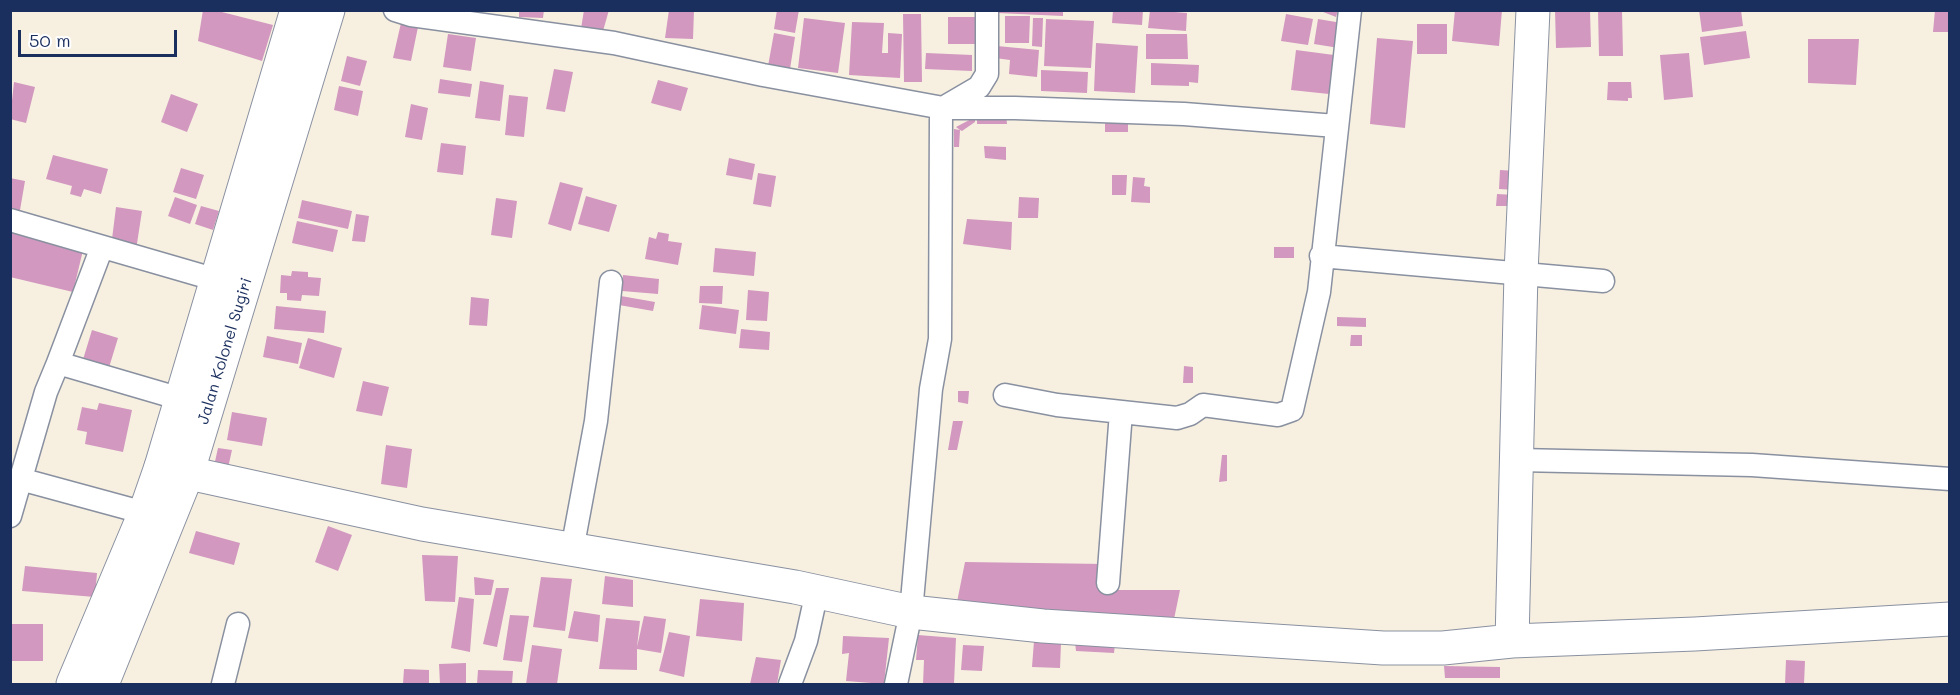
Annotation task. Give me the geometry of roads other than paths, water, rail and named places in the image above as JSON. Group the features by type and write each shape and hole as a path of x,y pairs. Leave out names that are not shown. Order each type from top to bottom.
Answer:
{"street":[{"path":"73,684 145,513 174,471 182,399 297,10"},
{"name":"Jalan Kolonel Sugiri","path":"102,684 328,10"},
{"path":"396,10 411,15 614,44 763,75 943,108 1184,114 1336,126"},
{"path":"943,108 980,87 987,74 987,10"},
{"path":"1005,395 1057,405 1177,417 1191,414 1203,405 1278,415 1292,410 1319,292 1321,256 1350,10"},
{"path":"1512,641 1521,273 1533,10"},
{"path":"896,684 911,612 931,389 940,339 939,142 943,108"},
{"path":"10,220 217,280"},
{"path":"10,516 46,392 102,247"},
{"path":"1321,256 1603,281"},
{"path":"572,550 596,422 611,282"},
{"path":"58,363 182,399"},
{"path":"1107,583 1121,412"},
{"path":"1518,460 1752,465 1950,479"},
{"path":"174,471 410,521 817,591 911,612 1043,626 1383,648 1443,648 1512,641 1695,634 1950,619"},
{"path":"20,479 145,513"},
{"path":"790,684 806,641 817,591"},
{"path":"223,684 238,624"}]}
